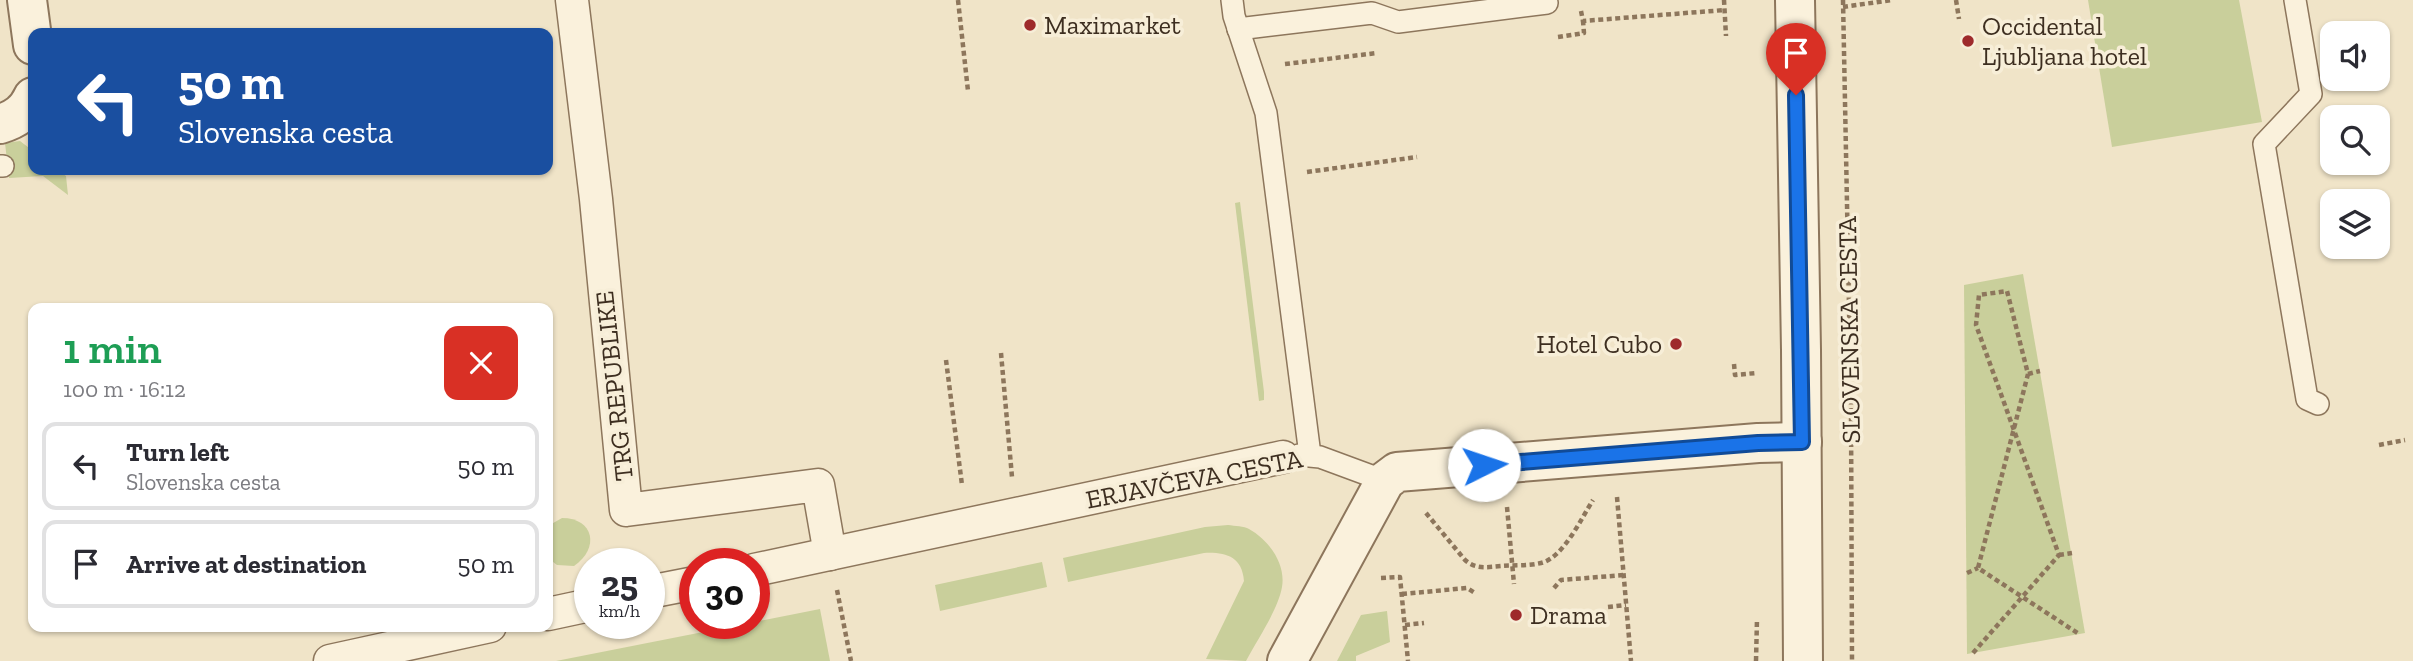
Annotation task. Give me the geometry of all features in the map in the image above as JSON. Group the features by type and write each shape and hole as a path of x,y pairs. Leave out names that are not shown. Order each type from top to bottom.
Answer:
{"street":[{"path":"27,0 31,28"},
{"name":"TRG REPUBLIKE","path":"572,0 596,199 626,510 818,485 830,554"},
{"name":"SLOVENSKA CESTA","path":"1795,0 1803,661"},
{"path":"0,124 16,118 28,106"},
{"path":"1287,661 1385,481 1392,475 1758,443 1802,442"},
{"name":"ERJAVČEVA CESTA","path":"770,567 1297,456"},
{"path":"553,613 574,608"},
{"path":"330,661 463,632"}],"lane":[{"path":"1232,0 1238,29 1266,113 1297,456"},
{"path":"2295,0 2311,94 2264,144 2307,399 2318,404"},
{"path":"1238,29 1372,13 1398,22 1547,3"},
{"name":"ERJAVČEVA CESTA","path":"1297,456 1385,481"}],"path":[{"path":"958,0 968,91"},
{"path":"1724,0 1726,36"},
{"name":"SLOVENSKA CESTA","path":"1843,0 1851,407 1852,661"},
{"path":"1843,7 1892,0"},
{"path":"1956,0 1959,19"},
{"path":"1583,22 1725,10"},
{"path":"1563,36 1584,33 1582,11 1572,13"},
{"path":"1292,63 1375,53"},
{"path":"1301,173 1417,157"},
{"path":"1978,568 2014,430 2028,374 2007,291 1979,295 1976,325 2014,430 2059,555"},
{"path":"1001,353 1008,444"},
{"path":"946,360 967,524"},
{"path":"1734,364 1735,375 1756,373"},
{"path":"2028,374 2040,371"},
{"path":"2379,445 2405,440"},
{"path":"1616,493 1631,661"},
{"path":"1423,510 1469,564 1478,567 1512,565 1544,562 1559,552 1596,494"},
{"path":"1507,502 1514,584"},
{"path":"1973,653 2059,555 2072,553"},
{"path":"830,554 851,661"},
{"path":"1967,573 1978,568"},
{"path":"1978,568 2079,634"},
{"path":"1554,588 1561,580 1624,575"},
{"path":"1374,579 1401,577 1408,661"},
{"path":"1402,594 1467,588 1475,593"},
{"path":"1608,607 1626,605"},
{"path":"1405,625 1424,622"}],"green space":[{"path":"2088,0 2239,0 2262,122 2112,147"},
{"path":"20,141 28,147 28,175 66,176 68,195 43,176 9,178 5,143"},
{"path":"1240,202 1264,392 1264,400 1259,401 1235,203"},
{"path":"2023,274 2085,633 1967,654 1964,285"},
{"path":"562,518 573,519 587,528 590,535 589,548 574,548 574,566 557,565 553,562 553,523"},
{"path":"1228,525 1247,528 1263,539 1279,561 1283,578 1276,605 1246,661 1206,659 1244,581 1240,566 1231,557 1219,553 1204,553 1068,582 1063,558 1205,527"},
{"path":"1042,562 1047,587 940,611 935,585"},
{"path":"820,609 830,661 556,661 679,637 679,639 770,639 770,619"},
{"path":"1387,611 1390,642 1356,656 1356,661 1337,661 1361,615"}],"place":[{"name":"Maximarket","path":"1030,25"},
{"name":"Occidental Ljubljana hotel","path":"1968,41"},
{"name":"Hotel Cubo","path":"1676,344"},
{"name":"Drama","path":"1516,615"}],"route":[{"path":"1484,465 1758,443 1802,442 1796,95"}]}
